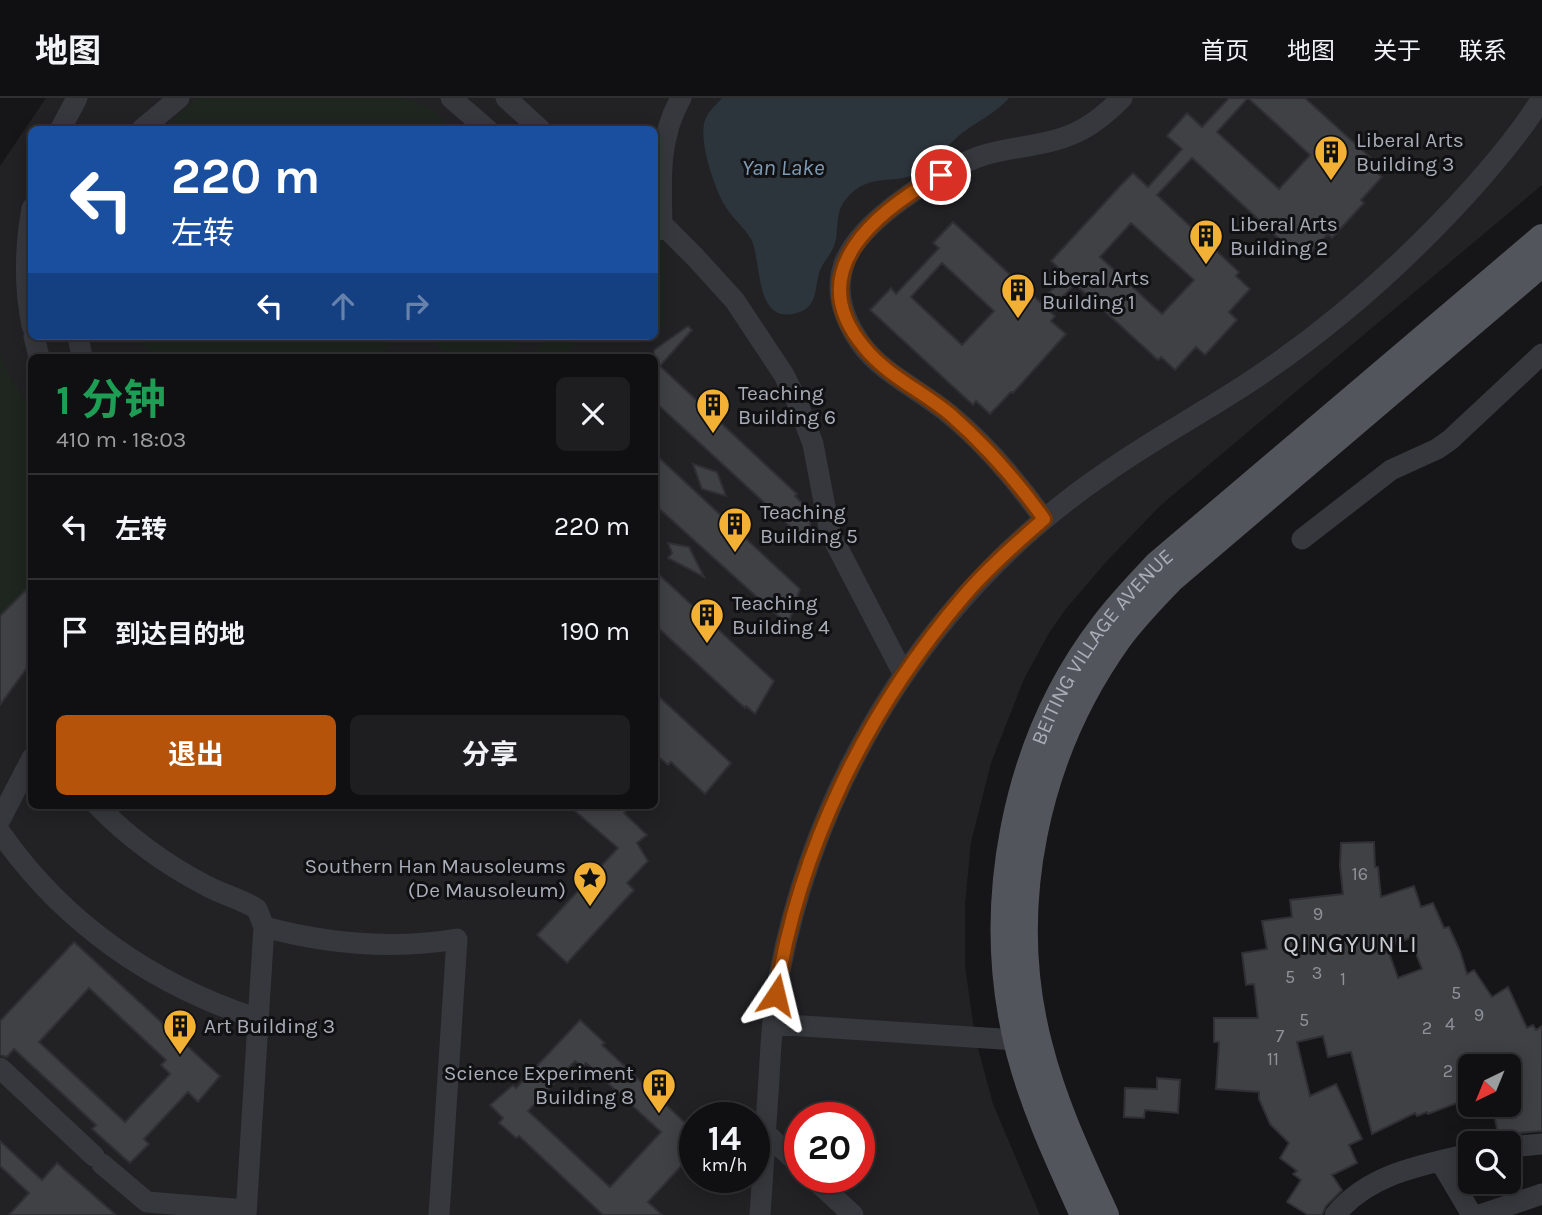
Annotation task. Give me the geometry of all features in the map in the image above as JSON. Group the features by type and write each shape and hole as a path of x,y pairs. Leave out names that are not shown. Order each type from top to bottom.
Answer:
{"main road":[{"name":"BEITING VILLAGE AVENUE","path":"1083,1215 1040,1118 1016,1040 1004,953 1005,892 1020,801 1038,744 1057,701 1089,646 1119,605 1166,555 1542,237"},
{"name":"BEITING VILLAGE AVENUE","path":"1106,1215 1051,1087 1034,1020 1026,952 1026,894 1032,846 1046,787 1066,732 1090,685 1121,637 1172,579 1542,264"}],"street":[{"path":"62,126 77,98"},
{"path":"146,126 178,98"},
{"path":"451,98 483,126"},
{"path":"506,98 537,126"},
{"path":"658,214 664,141 668,125 681,98"},
{"path":"1044,519 1000,463 966,429 932,400 884,366 864,347 849,324 840,301 841,276 848,253 856,242 904,197 976,158 1074,133 1090,125 1122,98"},
{"path":"767,1102 772,1024 780,971 793,918 820,833 848,769 903,673 965,594 1044,519 1107,471 1304,344 1380,280 1457,205 1514,139 1542,99"},
{"path":"658,227 714,276 735,301 783,375 796,399 813,444 830,533 903,673"},
{"path":"28,244 28,303"},
{"path":"1302,540 1391,470 1437,449 1450,440 1542,354"},
{"path":"0,820 28,766"},
{"path":"0,1068 147,1202 246,1213 264,927 260,913 253,906 209,888 167,863 130,836 101,809"},
{"path":"0,832 36,880 87,929 121,954 186,991 258,1019"},
{"path":"264,927 354,944 389,945 457,939 439,1215"},
{"path":"772,1024 1016,1040"},
{"path":"770,1138 784,1150"},
{"path":"1521,1146 1542,1144"},
{"path":"1335,1215 1353,1196 1378,1181 1415,1167 1458,1157"},
{"path":"1440,1161 1472,1215"},
{"path":"760,1215 761,1193"},
{"path":"829,1193 853,1215"},
{"path":"1480,1215 1542,1194"}],"shaded area":[{"path":"46,98 1542,98 1542,185 1161,505 1106,562 1065,610 1024,679 991,763 971,842 965,904 965,966 975,1037 993,1104 1040,1215 0,1215 0,166"},
{"path":"198,98 404,98 430,108 451,126 164,126"},
{"path":"137,340 391,340 383,354 153,354"},
{"path":"431,340 521,340 509,354 447,354"},
{"path":"546,340 578,340 566,354 534,354"},
{"path":"0,354 28,405 28,587 0,616"}],"water":[{"name":"Yan Lake","path":"722,98 1009,98 993,113 962,133 919,172 873,182 855,190 846,199 839,213 835,243 821,268 812,302 802,311 780,314 765,299 751,239 725,206 712,177 704,143 704,124 709,113"}],"building":[{"path":"1229,98 1248,98 1305,98 1372,159 1368,164 1382,177 1361,200 1364,203 1332,238 1328,234 1306,257 1293,245 1289,248 1192,158 1157,195 1239,272 1236,276 1250,289 1229,312 1237,320 1205,355 1196,347 1175,370 1161,357 1158,360 1075,284 1049,311 1055,316 1051,321 1066,334 1013,393 990,414 976,401 973,405 870,310 891,288 896,294 939,248 933,243 953,222 1040,302 1066,275 1051,261 1121,185 1133,173 1148,187 1182,149 1167,136 1187,113 1202,127","holes":["1248,98 1310,155 1279,189 1217,132","1131,223 1194,280 1162,314 1100,257","942,263 994,311 962,345 911,297"]},
{"name":"Teaching Building 6","path":"688,326 692,330 660,366 797,494 795,496 811,512 809,544 658,405 658,354 654,354 654,350"},
{"name":"Teaching Building 5","path":"658,457 800,589 788,625 658,508"},
{"path":"693,464 717,472 726,496 702,489"},
{"path":"668,543 689,547 704,577 668,558 672,553"},
{"name":"Teaching Building 4","path":"658,574 774,681 755,714 746,706 745,708 658,628"},
{"path":"28,588 28,666 0,705 0,616"},
{"path":"658,696 731,763 705,794 671,762 668,765 658,756"},
{"path":"573,809 628,809 624,813 647,835 637,843 648,861 627,883 634,890 567,963 537,935 618,848"},
{"path":"1374,842 1375,867 1378,867 1381,897 1414,886 1421,907 1433,903 1444,928 1449,927 1467,974 1474,970 1492,997 1508,987 1527,1028 1533,1025 1536,1030 1542,1026 1542,1131 1498,1131 1494,1117 1521,1117 1521,1054 1458,1054 1458,1103 1428,1114 1427,1112 1417,1116 1415,1113 1372,1134 1351,1052 1328,1057 1323,1036 1297,1042 1310,1096 1336,1084 1362,1139 1349,1145 1357,1163 1332,1175 1342,1190 1326,1206 1322,1215 1308,1215 1287,1202 1301,1180 1293,1174 1297,1171 1280,1158 1289,1143 1270,1124 1259,1099 1259,1092 1216,1089 1219,1042 1214,1042 1214,1018 1258,1018 1254,984 1246,985 1242,953 1267,949 1262,921 1292,917 1290,900 1343,894 1341,843","holes":["1410,938 1422,969 1398,978 1387,947"]},
{"name":"Art Building 3","path":"74,942 220,1076 198,1102 188,1092 144,1139 149,1144 130,1163 92,1129 96,1125 14,1049 7,1057 0,1055 0,1021","holes":["89,988 166,1060 161,1065 170,1074 125,1122 39,1042"]},
{"name":"Science Experiment Building 8","path":"580,1020 605,1043 602,1045 679,1117 679,1168 648,1202 662,1215 603,1215 519,1136 516,1138 499,1123 503,1118 490,1105 513,1085 516,1088","holes":["575,1061 583,1067 586,1063 661,1132 610,1187 528,1111"]},
{"path":"1157,1078 1180,1080 1178,1113 1145,1110 1144,1118 1124,1117 1125,1088 1157,1089"},
{"path":"0,1141 42,1180 57,1163 116,1215 9,1215 29,1193 0,1166"}],"place":[{"name":"Liberal Arts Building 3","path":"1331,182"},
{"name":"Liberal Arts Building 2","path":"1206,266"},
{"name":"Liberal Arts Building 1","path":"1018,320"},
{"name":"Teaching Building 6","path":"713,435"},
{"name":"Teaching Building 5","path":"735,554"},
{"name":"Teaching Building 4","path":"707,645"},
{"name":"Southern Han Mausoleums (De Mausoleum)","path":"590,908"},
{"name":"Art Building 3","path":"180,1056"},
{"name":"Science Experiment Building 8","path":"659,1115"}],"district":[{"name":"QINGYUNLI","path":"1351,944"}],"route":[{"path":"776,995 798,896 811,859 848,769 872,725 903,673 965,594 1044,519 1000,463 966,429 932,400 874,358 855,335 840,301 839,288 844,264 856,242 904,197 941,175"}]}
